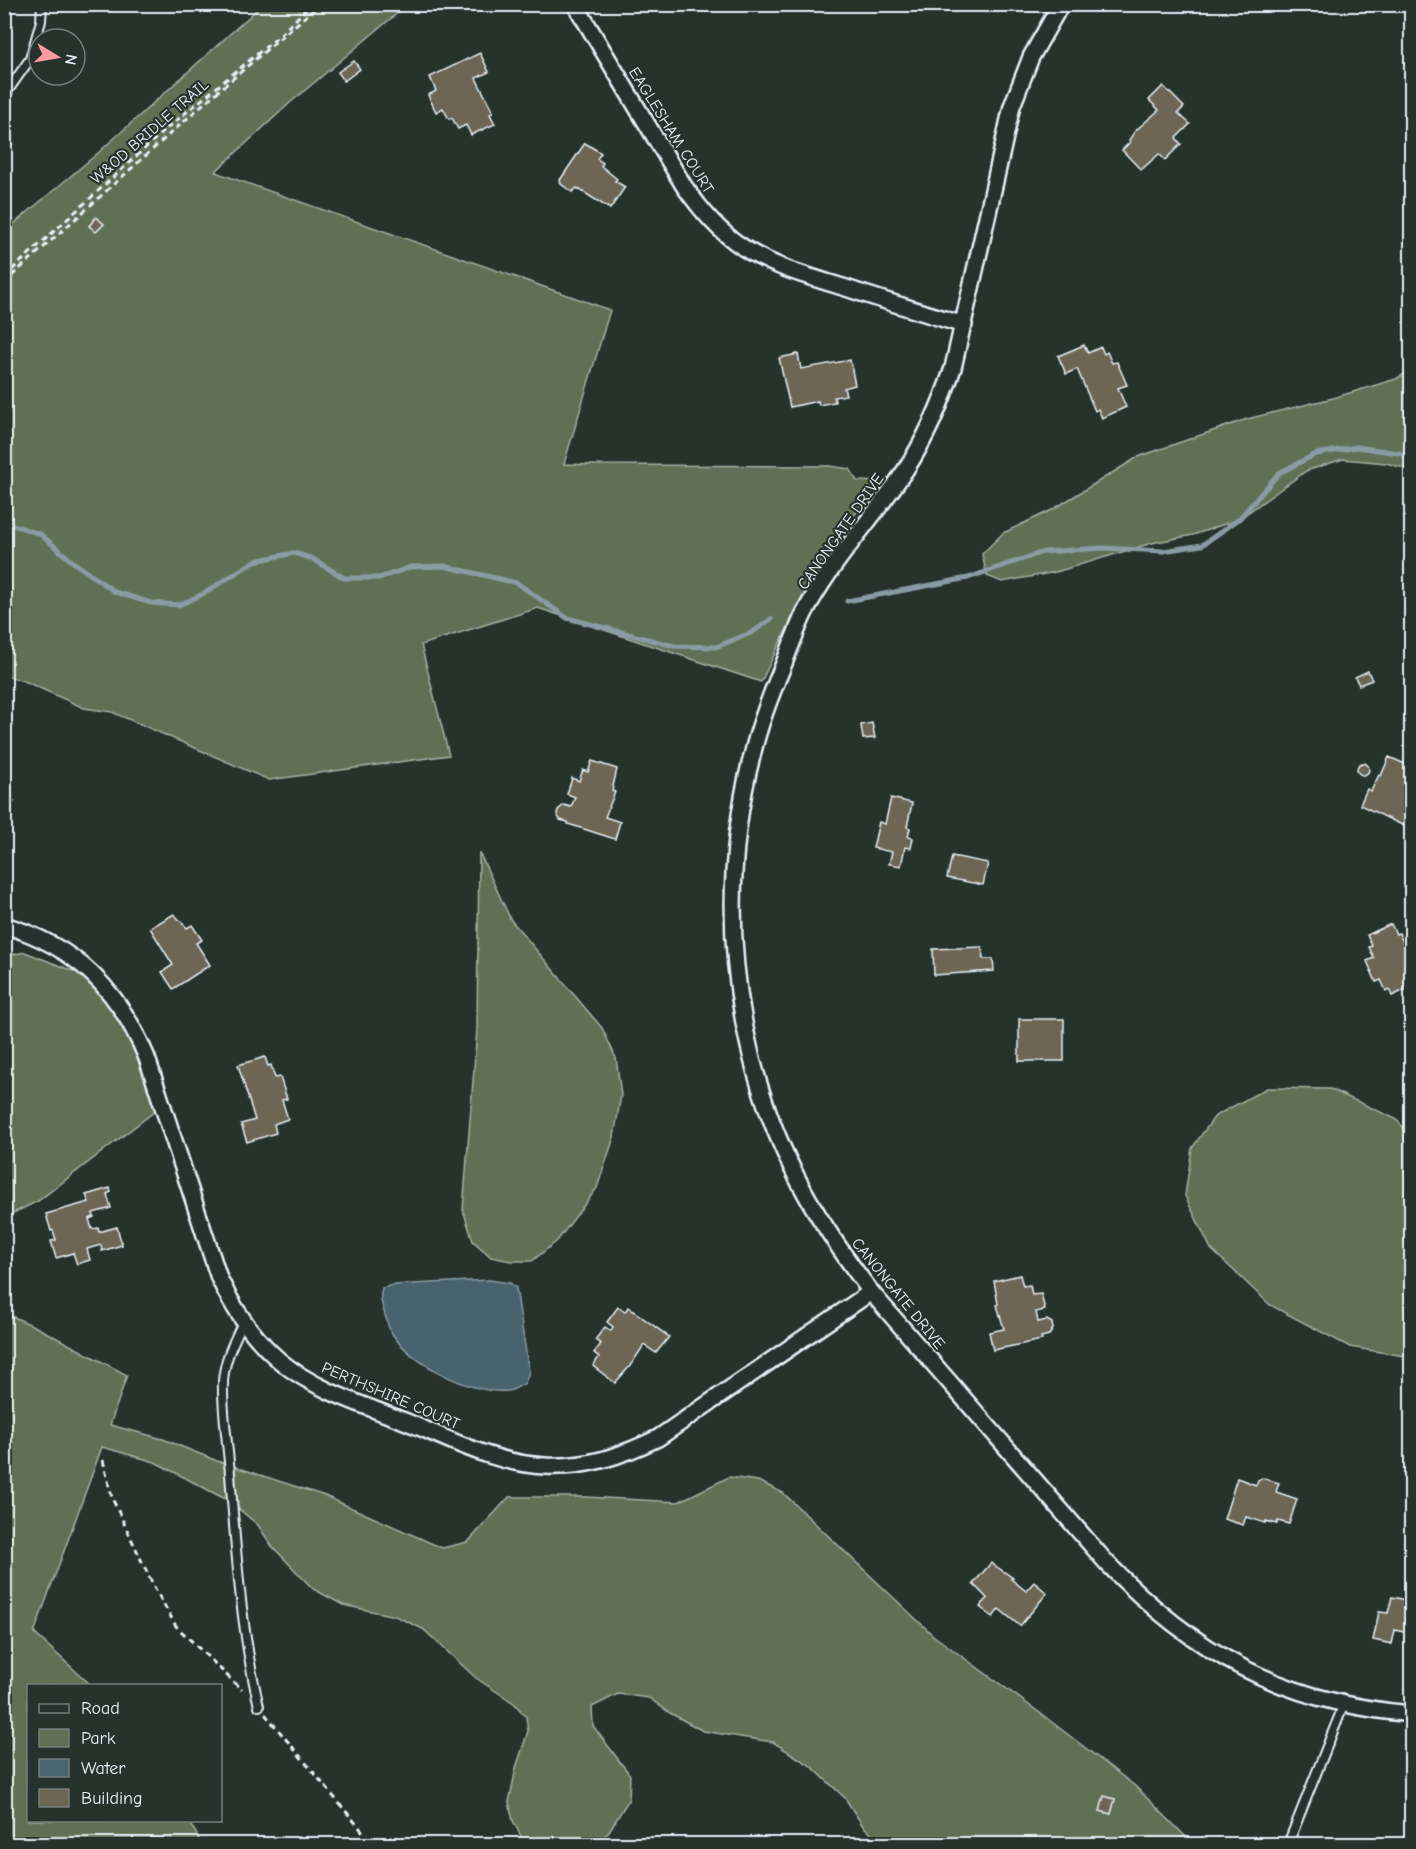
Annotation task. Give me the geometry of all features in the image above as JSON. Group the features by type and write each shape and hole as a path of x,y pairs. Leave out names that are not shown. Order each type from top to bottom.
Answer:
{"street":[{"name":"EAGLESHAM COURT","path":"575,4 684,186 699,207 719,228 742,247 769,262 797,273 963,325"},
{"name":"CANONGATE DRIVE","path":"1061,4 1031,57 1012,106 963,325 941,405 925,439 906,470 832,569 804,613 768,701 741,803 735,856 733,909 735,962 743,1015 754,1067 791,1167 839,1250 871,1292 1136,1594 1172,1624 1211,1651 1296,1691 1344,1704 1412,1714"},
{"name":"PERTHSHIRE COURT","path":"4,925 51,943 77,961 101,982 130,1021 147,1058 219,1278 243,1322 267,1350 282,1363 333,1393 488,1454 524,1464 579,1465 615,1457 658,1438 871,1292"}],"lane":[{"path":"4,96 30,59 42,21 42,4"},
{"path":"243,1322 228,1355 223,1383 248,1658 259,1706"},
{"path":"1288,1845 1344,1704"}],"path":[{"name":"W&OD BRIDLE TRAIL","path":"4,277 166,129 278,37 311,4"},
{"path":"4,283 202,105 320,4"},
{"path":"103,1460 112,1498 154,1587 176,1626 259,1706 373,1845"}],"green space":[{"path":"262,5 407,5 291,102 215,172 610,310 564,464 829,466 850,469 857,481 879,482 847,525 799,603 761,682 538,608 421,645 449,755 269,780 112,712 84,708 24,681 5,676 4,232 98,153"},
{"path":"1411,370 1411,470 1386,463 1343,459 1306,471 1239,519 1193,535 1152,543 1056,572 1002,582 987,576 982,554 1003,533 1052,510 1138,457 1247,419 1333,398 1396,379"},
{"path":"479,852 511,920 602,1028 616,1058 621,1095 614,1137 597,1188 557,1241 532,1261 511,1261 491,1257 473,1241 463,1210 477,1029"},
{"path":"25,952 101,982 137,1035 163,1105 38,1201 5,1217 5,956"},
{"path":"1267,1088 1330,1089 1396,1119 1411,1136 1411,1357 1350,1347 1270,1305 1211,1249 1185,1196 1192,1148 1215,1116"},
{"path":"5,1313 127,1375 110,1425 163,1439 217,1461 325,1496 442,1548 468,1542 509,1497 587,1497 678,1502 729,1477 758,1481 783,1493 934,1636 1135,1786 1193,1844 882,1844 863,1826 845,1798 811,1766 773,1742 703,1731 670,1713 649,1698 618,1694 592,1707 593,1726 630,1775 629,1799 608,1833 592,1844 529,1844 523,1840 513,1821 509,1802 516,1768 528,1731 526,1717 515,1704 476,1678 423,1629 395,1616 343,1605 313,1589 271,1545 258,1525 229,1501 155,1462 102,1447 34,1633 90,1684 27,1684 27,1822 190,1822 202,1844 5,1844"}],"water":[{"path":"489,1280 510,1283 516,1288 529,1372 525,1383 508,1391 477,1388 427,1366 400,1344 391,1332 381,1302 382,1288 393,1285"}],"building":[{"path":"480,53 489,72 476,78 493,112 490,114 495,124 471,135 466,125 458,129 443,108 436,112 428,95 436,91 430,77"},
{"path":"354,61 360,69 344,81 338,72"},
{"path":"1163,86 1184,107 1178,113 1190,124 1176,138 1181,144 1165,160 1159,154 1141,170 1122,150 1130,142 1135,131 1159,110 1149,100"},
{"path":"585,143 601,153 597,159 603,163 601,166 617,179 615,181 625,187 610,209 577,188 572,192 561,184 560,180"},
{"path":"96,217 104,224 96,232 89,226"},
{"path":"1084,345 1088,353 1101,347 1104,354 1107,352 1112,363 1117,362 1127,385 1118,388 1126,407 1102,418 1098,409 1095,411 1077,369 1066,374 1058,356"},
{"path":"798,354 801,369 850,360 855,385 844,388 846,395 834,397 835,402 819,405 818,401 790,407 779,358"},
{"path":"1368,671 1372,680 1359,685 1355,677"},
{"path":"872,723 875,738 863,739 861,725"},
{"path":"1389,757 1412,767 1410,779 1412,780 1412,796 1406,807 1411,809 1404,826 1360,805 1367,789 1371,791 1379,775 1381,776"},
{"path":"592,761 617,769 612,791 615,792 605,817 620,822 615,839 568,824 560,820 557,814 564,805 571,807 575,797 567,794 572,778 579,781 583,770 588,772"},
{"path":"1365,763 1369,769 1365,775 1361,775 1357,767"},
{"path":"4,796 14,801 4,821"},
{"path":"891,798 912,803 907,827 910,828 908,837 913,838 911,848 905,847 901,866 889,864 892,852 873,848 879,822 885,824"},
{"path":"952,856 988,863 983,885 947,878"},
{"path":"174,914 187,928 192,925 202,940 196,943 210,965 173,989 162,972 173,965 150,928"},
{"path":"1391,924 1396,934 1399,933 1412,963 1411,998 1407,989 1392,996 1389,989 1386,991 1381,980 1376,982 1367,961 1374,958 1367,935"},
{"path":"982,947 983,959 993,959 994,971 934,975 933,949"},
{"path":"1019,1019 1064,1019 1064,1061 1019,1061"},
{"path":"265,1057 268,1066 271,1065 275,1078 280,1077 287,1099 282,1100 288,1119 274,1124 276,1133 247,1142 241,1124 255,1120 238,1065"},
{"path":"110,1188 111,1192 107,1194 111,1208 93,1213 94,1217 89,1219 92,1229 98,1228 99,1232 117,1227 122,1245 102,1251 101,1245 87,1249 90,1260 77,1264 73,1253 56,1258 51,1241 56,1240 46,1214 89,1202 86,1195"},
{"path":"1020,1275 1023,1286 1030,1285 1032,1295 1041,1294 1045,1310 1036,1312 1038,1322 1047,1320 1052,1323 1053,1329 1049,1335 1041,1337 1042,1340 993,1350 989,1332 1004,1329 997,1305 994,1281"},
{"path":"618,1307 625,1312 628,1307 669,1337 656,1353 644,1345 615,1383 593,1366 599,1357 594,1353 601,1344 595,1340 605,1327 611,1331 613,1327 607,1322"},
{"path":"1237,1478 1256,1485 1262,1478 1279,1483 1276,1492 1297,1499 1289,1524 1278,1521 1277,1524 1266,1521 1265,1523 1246,1517 1243,1525 1224,1519"},
{"path":"991,1563 1013,1578 1011,1579 1026,1591 1034,1582 1047,1593 1020,1626 999,1609 993,1617 980,1607 987,1598 973,1584"},
{"path":"1392,1597 1412,1601 1412,1634 1395,1630 1392,1644 1373,1640 1379,1612 1388,1613"},
{"path":"1104,1796 1115,1799 1111,1814 1100,1811"}],"waterway":[{"path":"847,601 968,578 1043,552 1102,548 1163,551 1202,545 1239,519 1279,473 1316,454 1357,447 1412,455"},
{"path":"4,522 40,534 73,562 115,592 151,603 179,605 201,595 255,561 294,553 313,559 344,578 379,578 411,567 444,566 517,583 567,618 674,646 716,647 753,632 771,619"}]}
